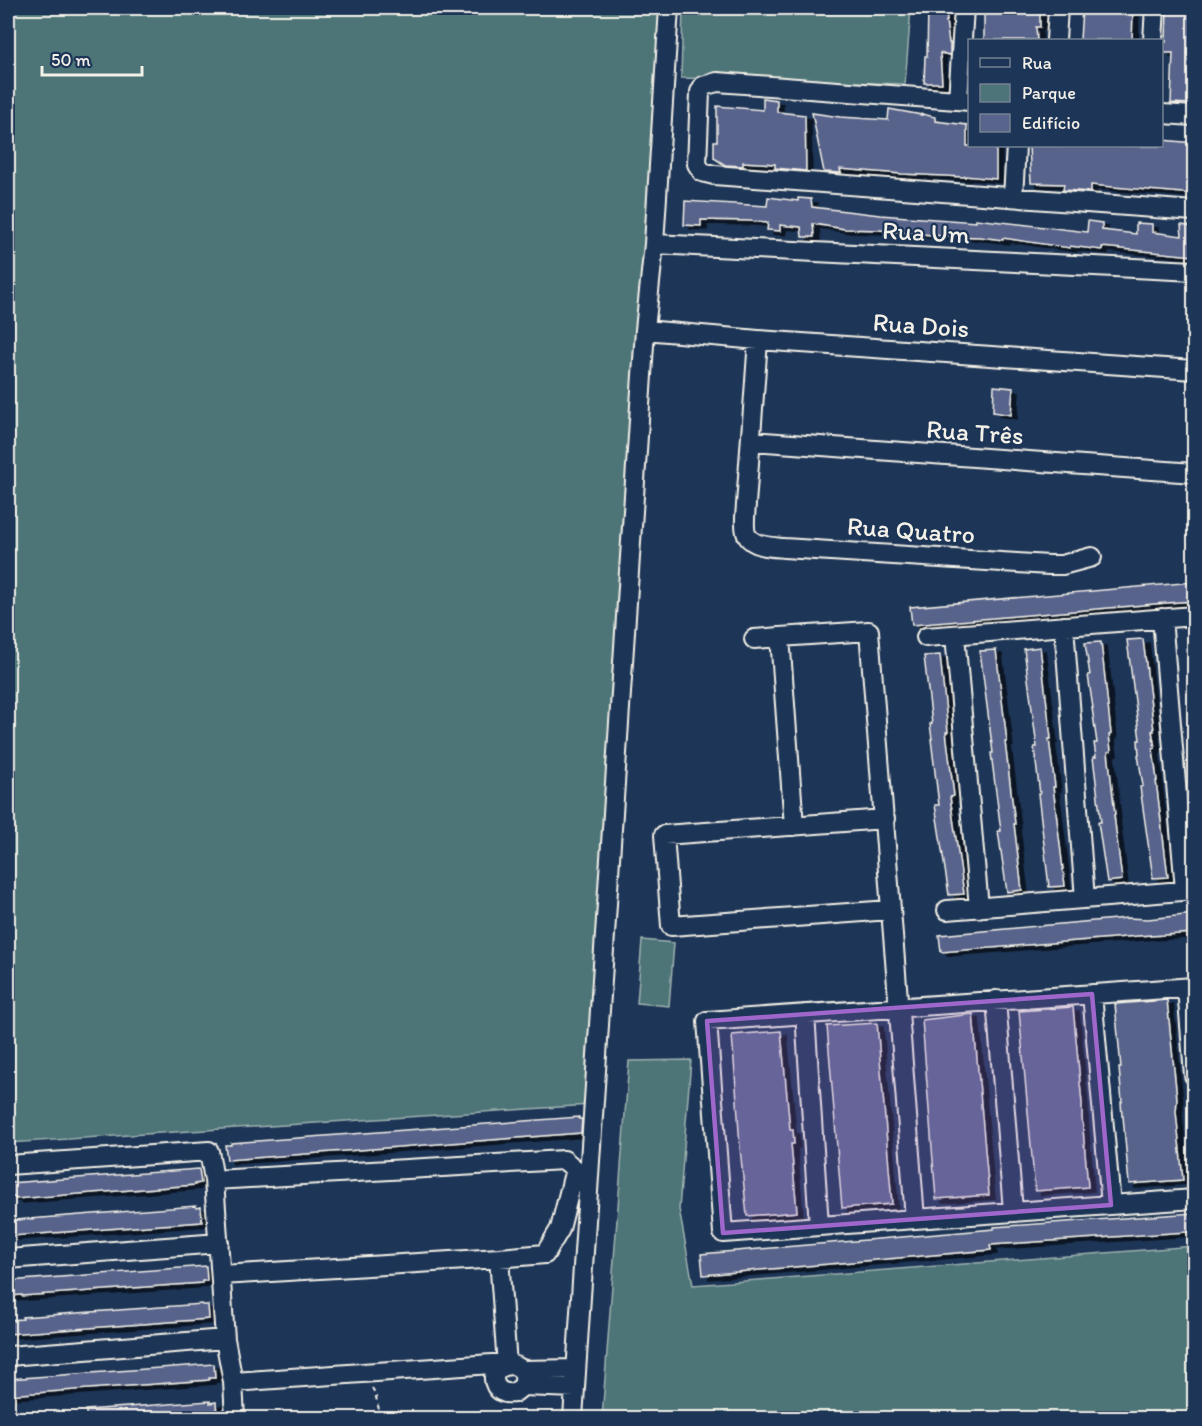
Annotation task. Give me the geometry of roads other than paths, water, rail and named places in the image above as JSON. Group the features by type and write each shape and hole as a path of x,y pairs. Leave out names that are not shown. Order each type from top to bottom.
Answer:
{"street":[{"path":"573,1419 645,330 654,244 669,8"},
{"path":"964,8 964,100 710,83 703,86 700,92 697,164 702,172 714,175 1194,211"},
{"path":"1056,39 1058,8"},
{"path":"1153,39 1155,8"},
{"path":"1163,114 1194,116"},
{"path":"1013,197 1016,147"},
{"name":"Rua Um","path":"654,244 1194,271"},
{"name":"Rua Dois","path":"645,330 1194,370"},
{"path":"751,441 758,340"},
{"name":"Rua Três","path":"751,441 1194,473"},
{"name":"Rua Quatro","path":"751,441 746,532 747,537 762,544 784,548 1049,565 1062,565 1092,557"},
{"path":"926,637 1194,616"},
{"path":"947,910 1190,890 1162,618"},
{"path":"1064,626 1085,899"},
{"path":"754,639 869,630 915,1219"},
{"path":"956,635 979,908"},
{"path":"780,637 794,826"},
{"path":"885,819 664,835 671,926 890,910"},
{"path":"1194,1075 1191,987 707,1021 723,1233 1194,1199"},
{"path":"1092,994 1111,1205"},
{"path":"996,1000 1013,1211"},
{"path":"805,1014 819,1226"},
{"path":"8,1165 208,1151 214,1180 225,1339 235,1419"},
{"path":"214,1180 564,1160 575,1169 560,1229 545,1254 221,1275"},
{"path":"8,1259 219,1243"},
{"path":"499,1258 517,1374"},
{"path":"8,1356 225,1339"},
{"path":"232,1382 506,1363 517,1374 575,1388"},
{"path":"517,1374 576,1369"}]}
